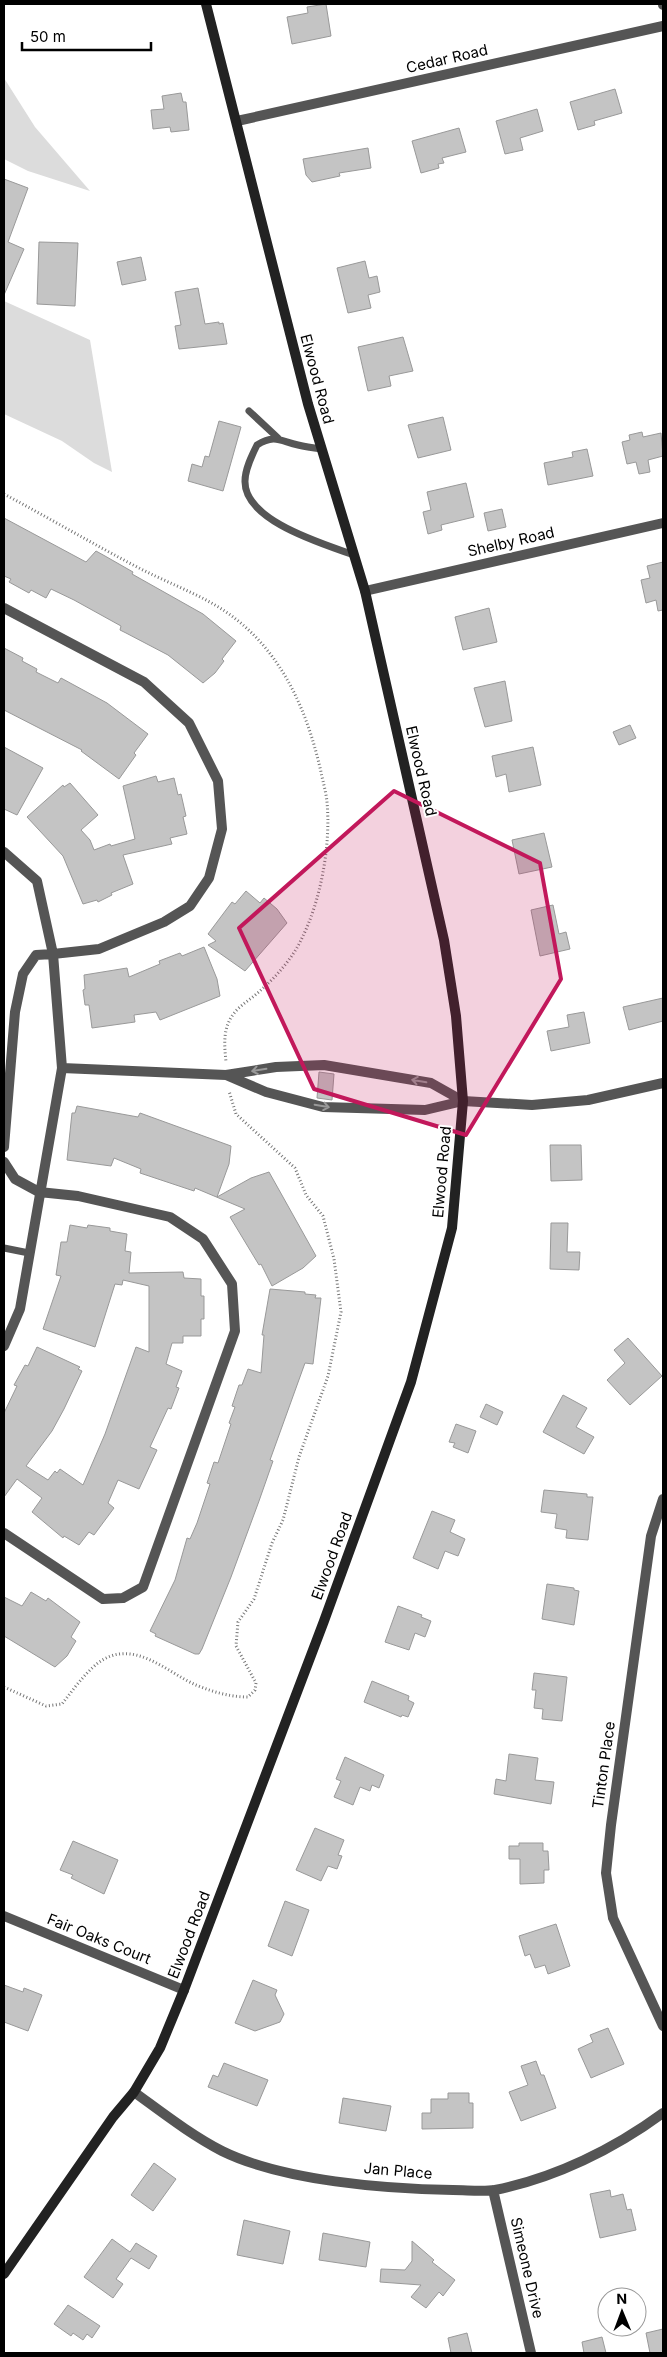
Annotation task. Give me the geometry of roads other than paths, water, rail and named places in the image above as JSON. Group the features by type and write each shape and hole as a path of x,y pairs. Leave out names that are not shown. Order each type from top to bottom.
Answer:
{"main road":[{"name":"Elwood Road","path":"4,2274 113,2117 134,2092 160,2048 184,1990 324,1621 411,1382 452,1228 463,1101 456,1016 444,940 365,590 308,404 206,4"}],"street":[{"name":"Cedar Road","path":"237,121 663,26"},
{"name":"Shelby Road","path":"365,590 663,523"},
{"path":"4,608 144,682 190,724 218,780 222,829 209,878 190,906 164,922 99,949 36,955 23,974 14,1012 4,1146"},
{"path":"4,852 37,881 53,954 62,1068 20,1310 4,1346"},
{"path":"62,1068 226,1072 324,1065 432,1083 463,1101"},
{"path":"226,1072 266,1092 323,1107 425,1110 463,1101 532,1105 588,1100 663,1083"},
{"path":"4,1162 15,1179 39,1192 78,1196 170,1217 203,1238 232,1284 235,1331 143,1587 122,1598 103,1599 4,1533"},
{"name":"Tinton Place","path":"663,1499 651,1536 610,1825 606,1873 614,1918 663,2026"},
{"name":"Fair Oaks Court","path":"4,1916 184,1990"},
{"name":"Jan Place","path":"134,2092 183,2128 223,2151 263,2167 324,2179 418,2190 493,2190 537,2179 586,2159 629,2137 663,2113"},
{"name":"Simeone Drive","path":"493,2190 531,2353"}],"lane":[{"path":"249,411 278,438 297,445 322,449"},
{"path":"278,438 266,439 257,445 245,481 251,501 267,516 303,537 354,555"},
{"path":"4,1248 29,1254"}]}
